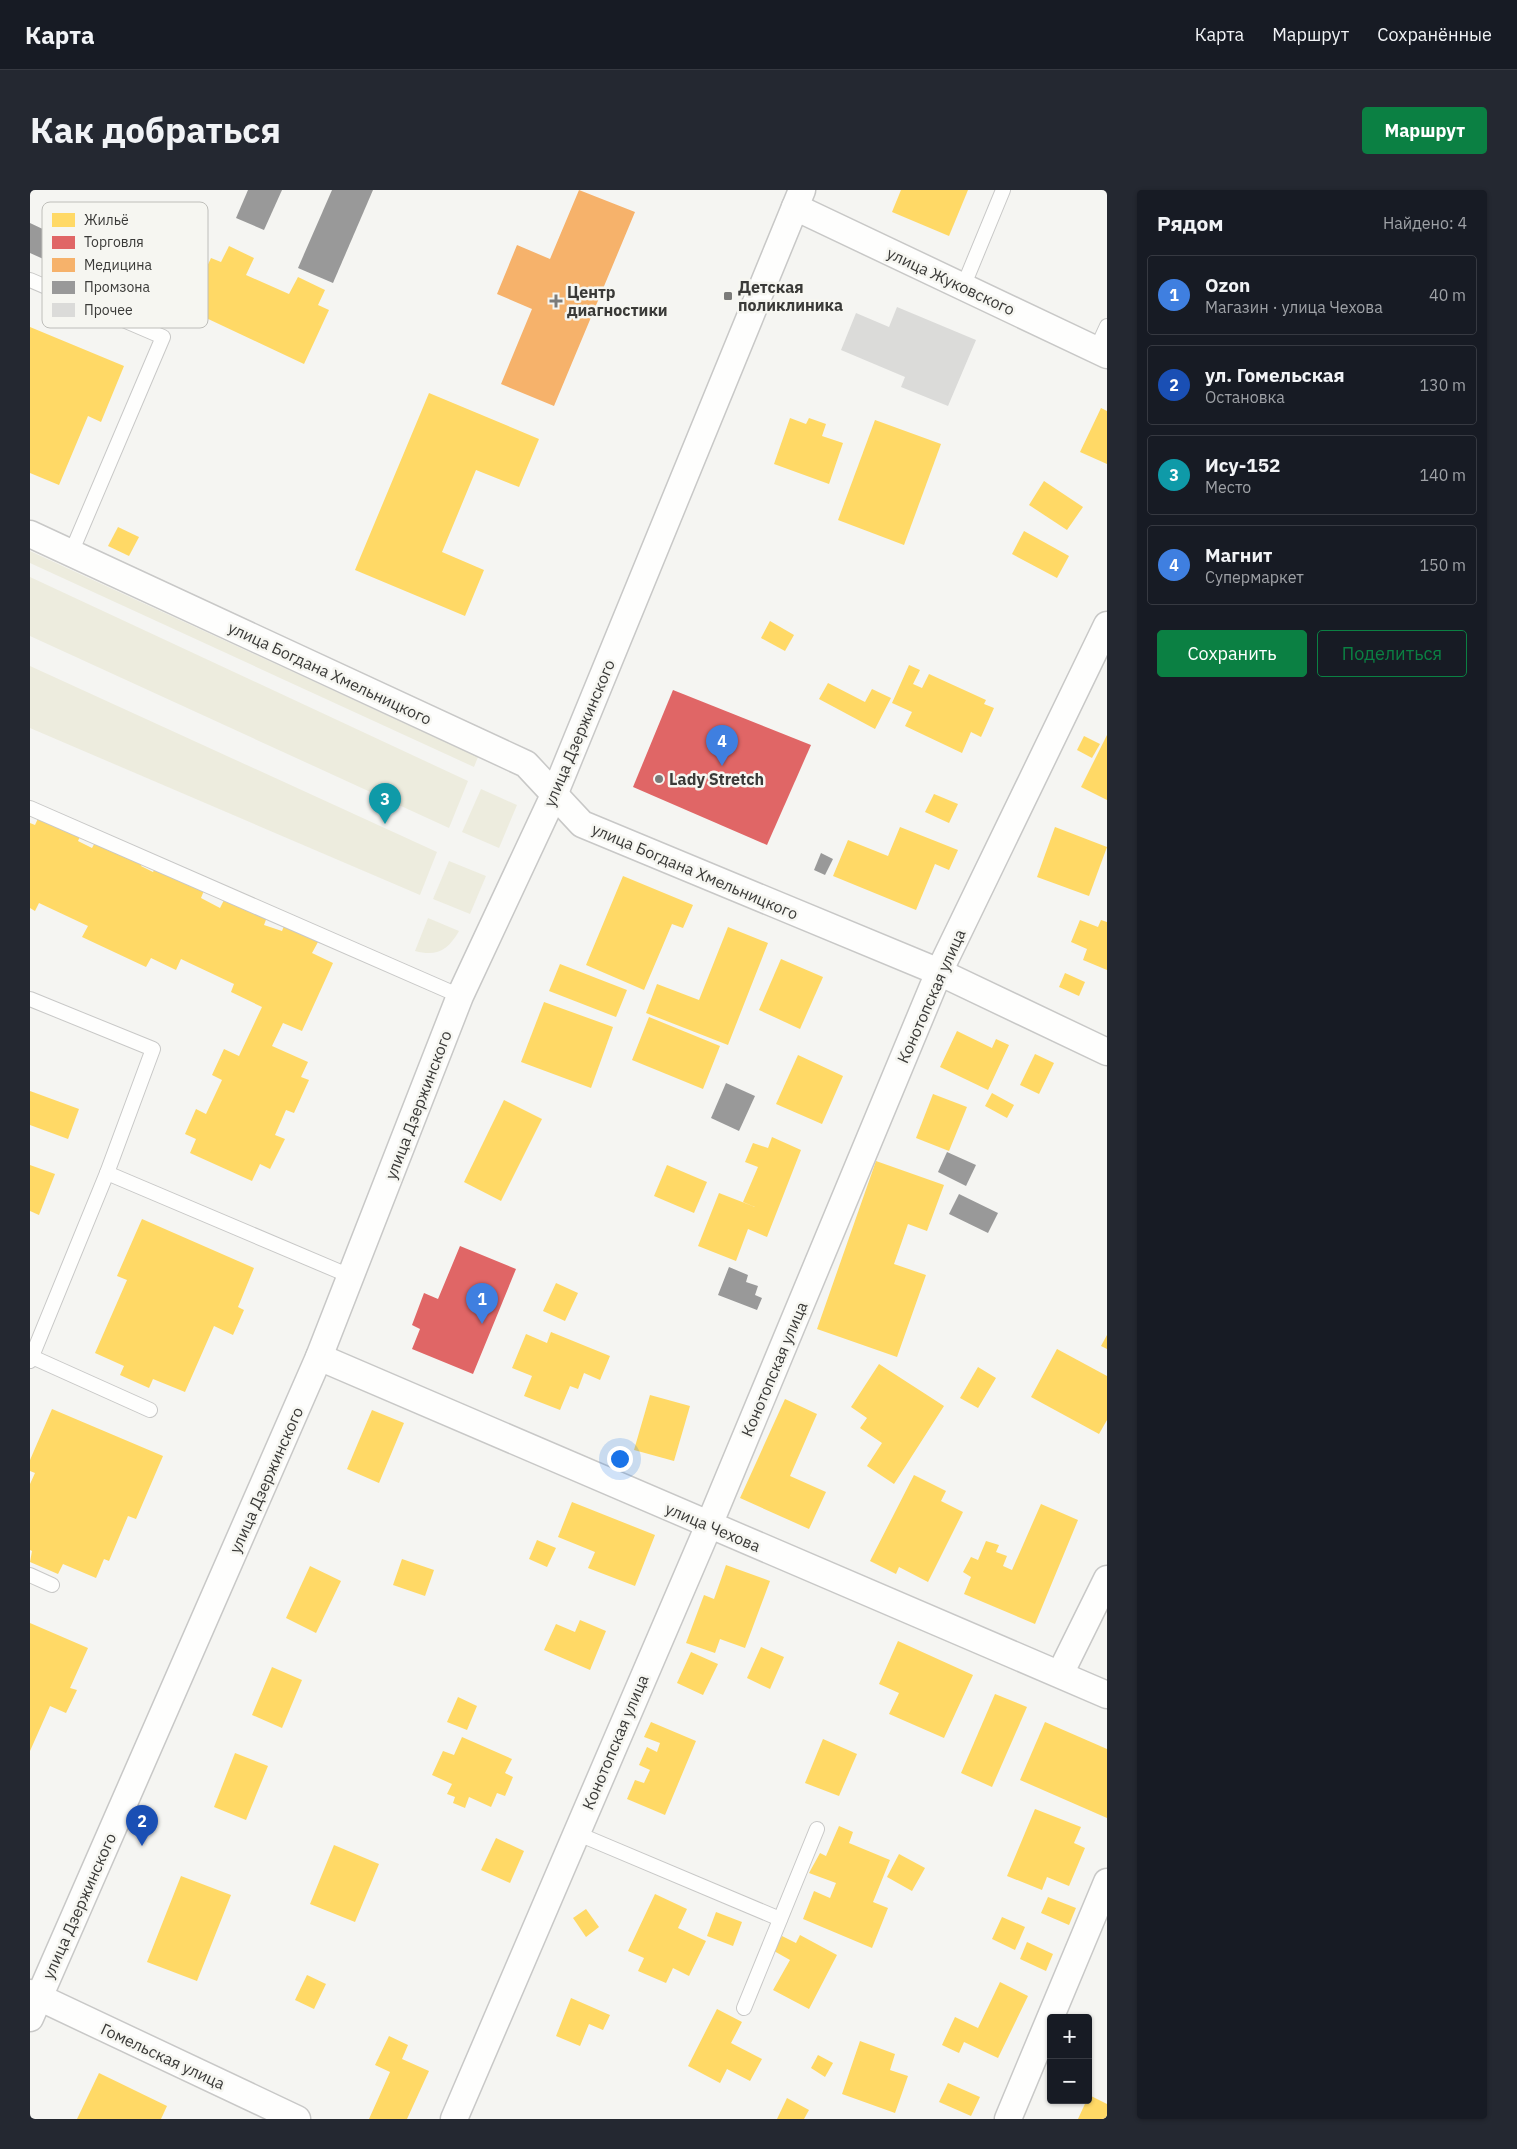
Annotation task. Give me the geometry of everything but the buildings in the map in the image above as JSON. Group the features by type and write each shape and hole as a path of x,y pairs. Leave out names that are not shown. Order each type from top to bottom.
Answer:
{"street":[{"name":"улица Жуковского","path":"799,199 963,287 1102,352"},
{"name":"улица Дзержинского","path":"33,2002 319,1357 460,996 554,795 799,199"},
{"name":"улица Богдана Хмельницкого","path":"30,534 526,764 582,824 939,972 1107,1052"},
{"name":"Конотопская улица","path":"454,2119 709,1525 939,972 1107,625"},
{"name":"улица Чехова","path":"319,1357 1107,1695"},
{"path":"1060,1674 1107,1579"},
{"path":"1008,2119 1107,1882"},
{"name":"Гомельская улица","path":"33,2002 297,2119"}],"lane":[{"path":"963,287 1003,190"},
{"path":"30,280 42,285"},
{"path":"1102,352 1107,326"},
{"path":"71,553 163,337 142,328"},
{"path":"30,808 460,996"},
{"path":"30,999 153,1049 107,1173 31,1359 150,1410"},
{"path":"107,1173 350,1276"},
{"path":"30,1575 52,1585"},
{"path":"744,2008 817,1829"},
{"path":"576,1833 780,1919"}],"shaded area":[{"path":"30,551 478,757 474,767 30,563"},
{"path":"30,577 468,781 449,828 30,636"},
{"path":"30,666 437,852 420,895 30,728"},
{"path":"481,789 517,805 499,848 462,832"},
{"path":"449,861 486,876 470,914 433,899"},
{"path":"428,918 459,931 451,943 441,950 430,953 415,951"}],"place":[{"name":"Детская поликлиника","path":"728,296"},
{"name":"Центр диагностики","path":"556,301"},
{"name":"Магнит","path":"722,766"},
{"name":"Lady Stretch","path":"659,779"},
{"name":"Ису-152","path":"385,824"},
{"name":"Ozon","path":"482,1324"},
{"name":"ул. Гомельская","path":"142,1846"}]}
